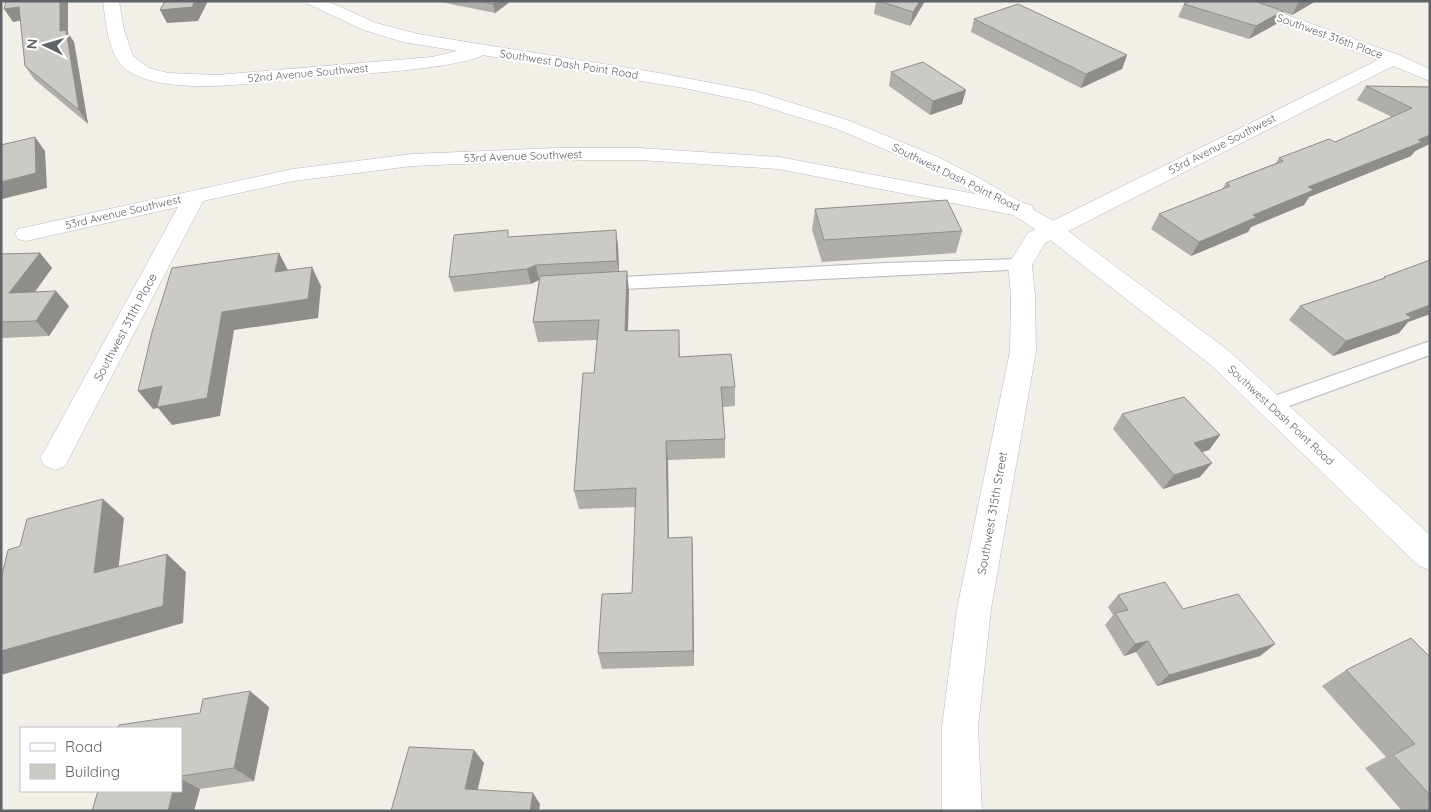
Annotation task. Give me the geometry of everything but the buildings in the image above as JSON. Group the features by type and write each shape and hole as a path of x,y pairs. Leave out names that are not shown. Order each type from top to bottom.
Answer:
{"street":[{"name":"52nd Avenue Southwest","path":"111,1 126,59 134,67 165,78 218,80 432,62 463,56 481,50"},
{"name":"Southwest Dash Point Road","path":"314,1 350,20 388,33 710,87 777,103 897,147 1023,210 1220,358 1430,556"},
{"name":"Southwest 316th Place","path":"1227,1 1267,13 1393,59 1430,76"},
{"name":"53rd Avenue Southwest","path":"1052,230 1393,59"},
{"name":"53rd Avenue Southwest","path":"26,234 293,175 412,160 557,154 639,154 779,163 1023,210"},
{"name":"Southwest 311th Place","path":"55,458 195,196"},
{"path":"1020,265 1036,238 1052,230"},
{"name":"Southwest 315th Street","path":"962,811 960,727 974,609 1023,351 1023,295 1020,265"}],"lane":[{"path":"588,285 884,269 1020,265"},
{"path":"1270,405 1430,348"}]}
